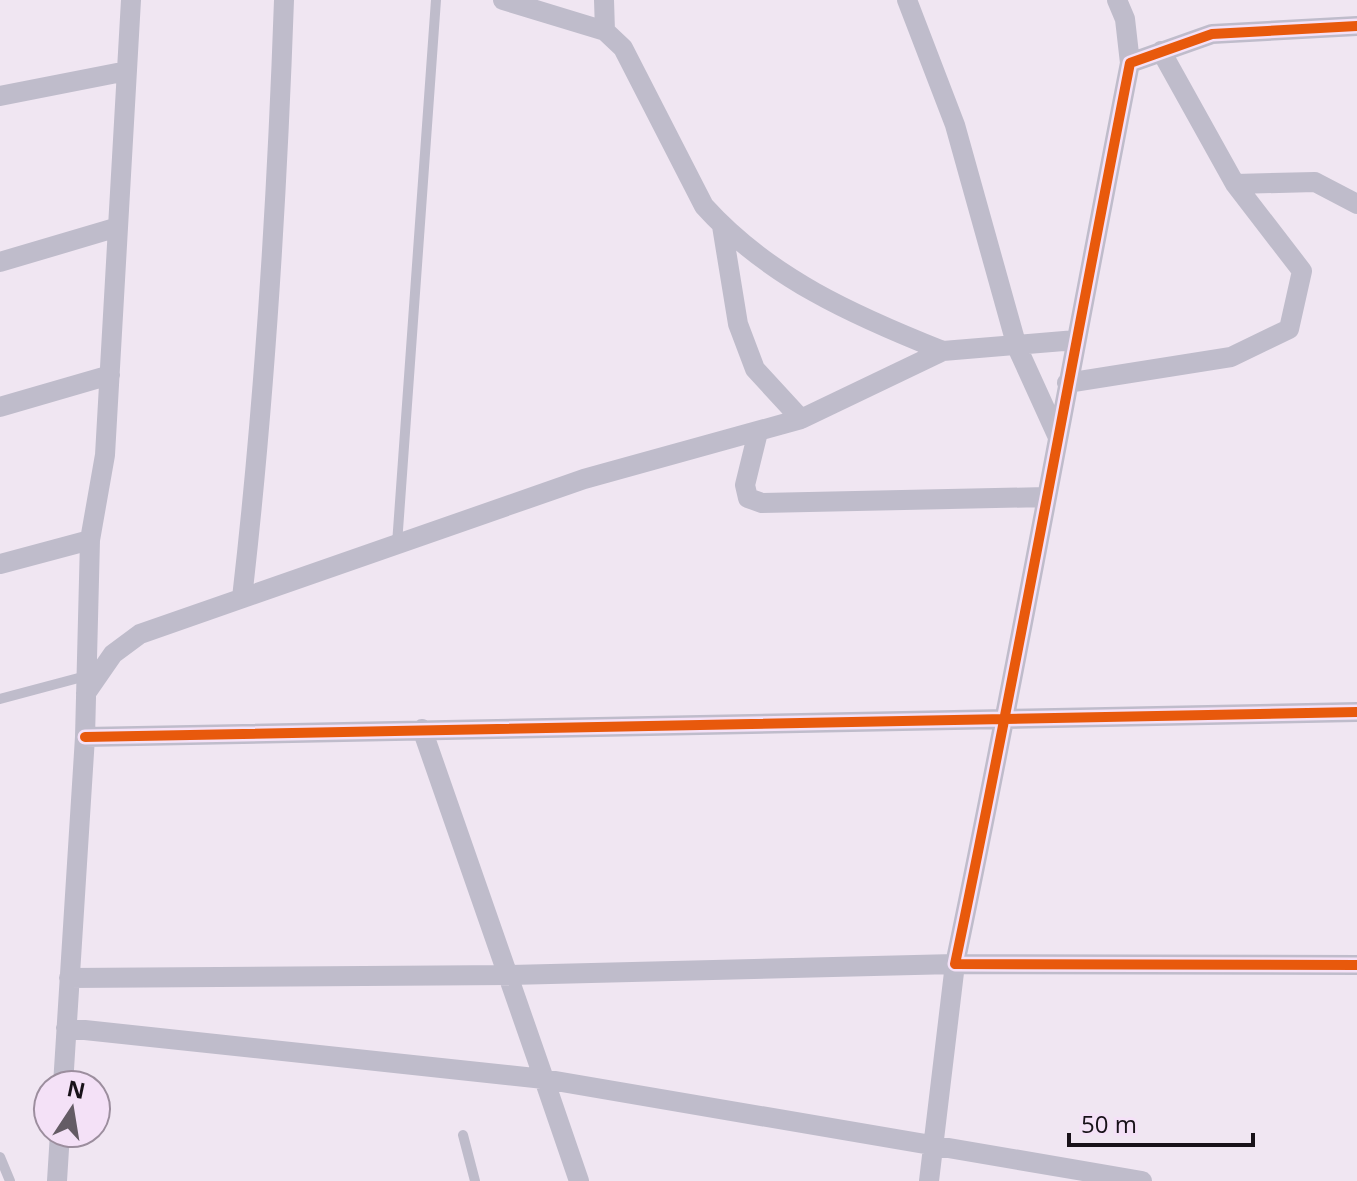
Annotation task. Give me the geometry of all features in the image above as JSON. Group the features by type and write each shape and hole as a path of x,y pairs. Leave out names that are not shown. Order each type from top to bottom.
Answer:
{"street":[{"path":"64,1069 85,737 90,540 105,455 131,0"},
{"path":"242,598 256,479 277,210 284,0"},
{"path":"503,0 605,31 623,48 704,206 722,226 779,272 861,319 943,351"},
{"path":"604,0 605,31"},
{"path":"907,0 955,125 1017,347 1057,435"},
{"path":"929,1181 955,964 1007,717 1057,435 1130,63 1125,19 1117,0"},
{"path":"1130,63 1212,34 1357,26"},
{"path":"1067,383 1231,357 1289,329 1302,271 1235,184 1161,51"},
{"path":"0,96 127,71"},
{"path":"1235,184 1315,182 1357,204"},
{"path":"722,226 738,324 755,369 801,419"},
{"path":"0,262 118,227"},
{"path":"86,684 113,654 140,634 584,479 801,419 943,351 1076,340"},
{"path":"0,407 110,375"},
{"path":"758,432 745,485 748,498 762,503 1046,497"},
{"path":"0,564 90,540"},
{"path":"85,737 1357,712"},
{"path":"422,729 510,975 579,1181"},
{"path":"69,978 510,975 955,964 1357,965"},
{"path":"66,1028 544,1079 934,1148 1142,1181"},
{"path":"57,1181 59,1149"}],"lane":[{"path":"397,544 436,0"},
{"path":"0,699 86,684"},
{"path":"463,1135 475,1181"},
{"path":"0,1157 10,1181"}],"cycle path":[{"path":"1357,26 1212,34 1130,63 955,964 1357,965"},
{"path":"85,737 1357,712"}]}
